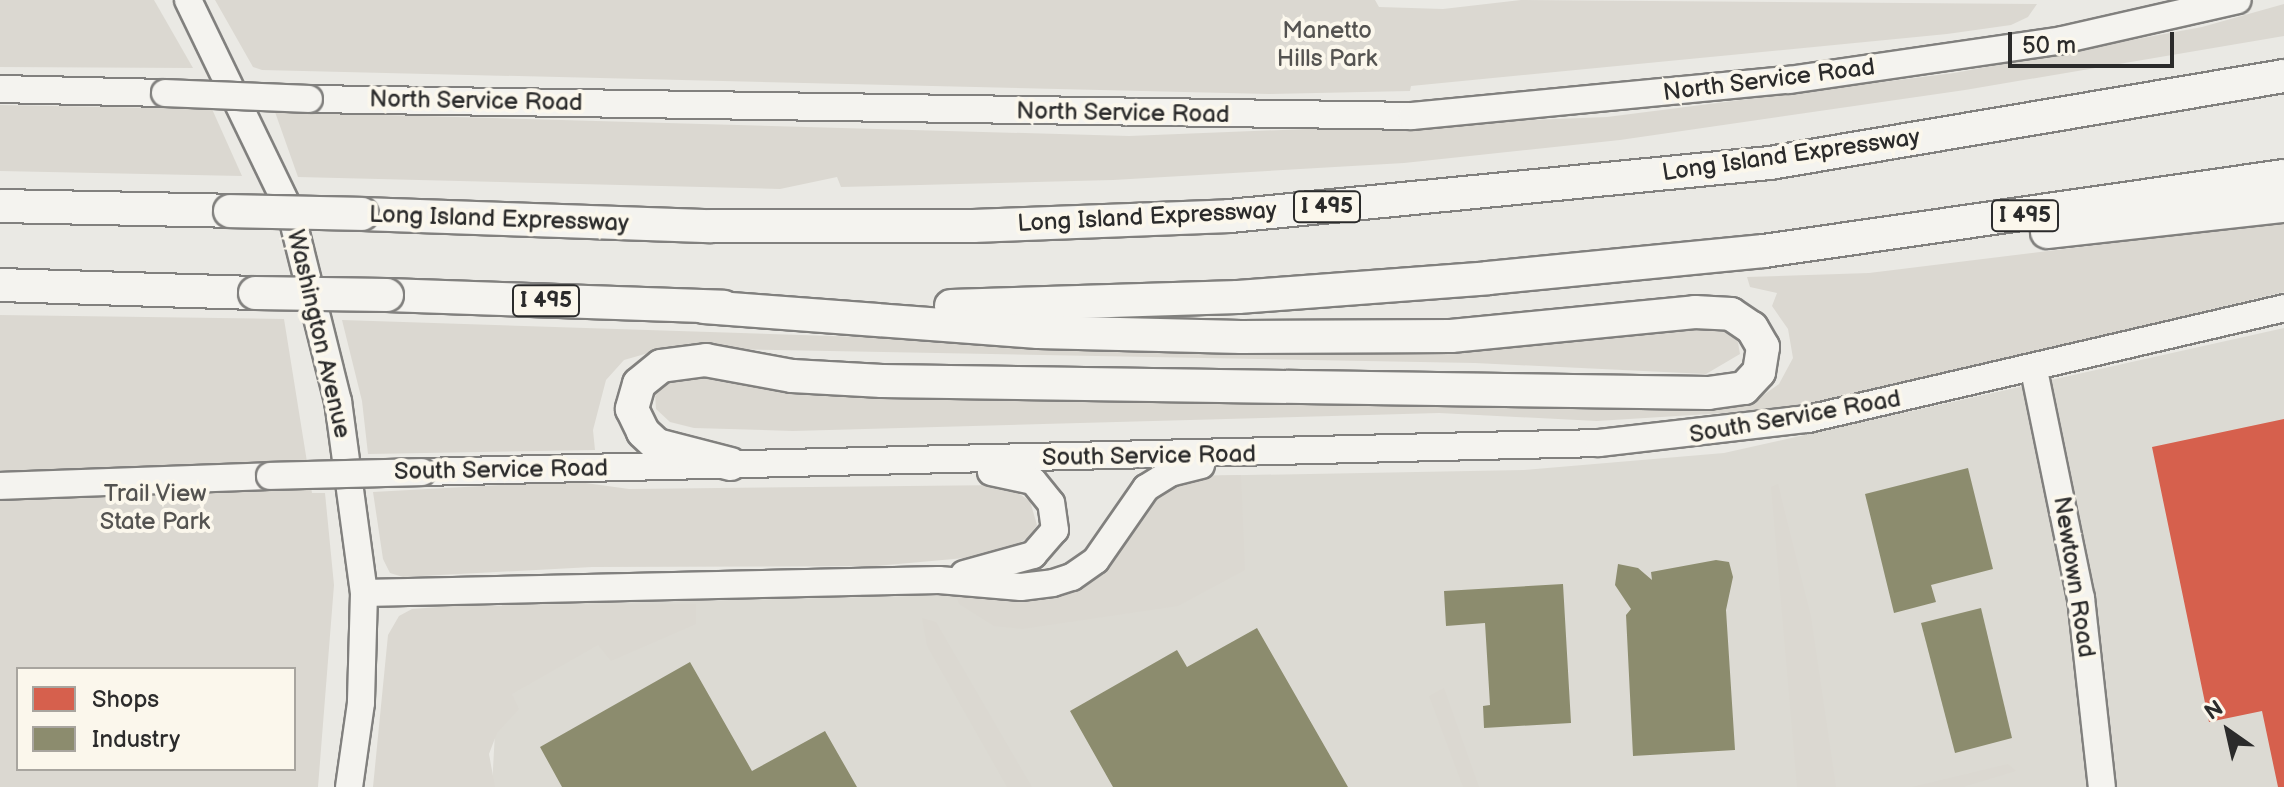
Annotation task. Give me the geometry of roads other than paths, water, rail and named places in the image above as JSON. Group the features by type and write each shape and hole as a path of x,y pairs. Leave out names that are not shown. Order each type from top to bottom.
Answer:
{"highway":[{"name":"Long Island Expressway","path":"0,206 711,226 973,226 1230,216 1770,163 2284,76"},
{"name":"I 495","path":"0,285 704,307 990,306 1238,297 1764,251 2284,176"},
{"path":"1764,251 2130,226 2284,206"},
{"path":"704,307 1038,332 1241,337 1451,336 1695,312 1731,314 1752,328 1763,347 1759,372 1744,388 1708,393 882,381 792,376 706,360 661,366 639,384 632,409 643,432 657,445 731,464"}],"main road":[{"name":"Washington Avenue","path":"188,0 291,213 338,401 364,593 361,703 349,787"},
{"name":"North Service Road","path":"0,89 309,99 1412,116 1789,80 2062,40 2238,0"},
{"name":"South Service Road","path":"0,486 731,464 1530,447 1686,435 1808,419 2034,370 2284,308"},
{"name":"Newtown Road","path":"2034,370 2081,598 2102,787"},
{"path":"364,593 939,580 1021,587 1072,577 1096,560 1136,498 1158,480 1245,454"},
{"path":"832,463 1019,474 1043,491 1055,517 1047,544 1033,555 939,580"}],"park label":[{"name":"Manetto Hills Park","path":"1327,45"},
{"name":"Trail View State Park","path":"155,508"}]}
